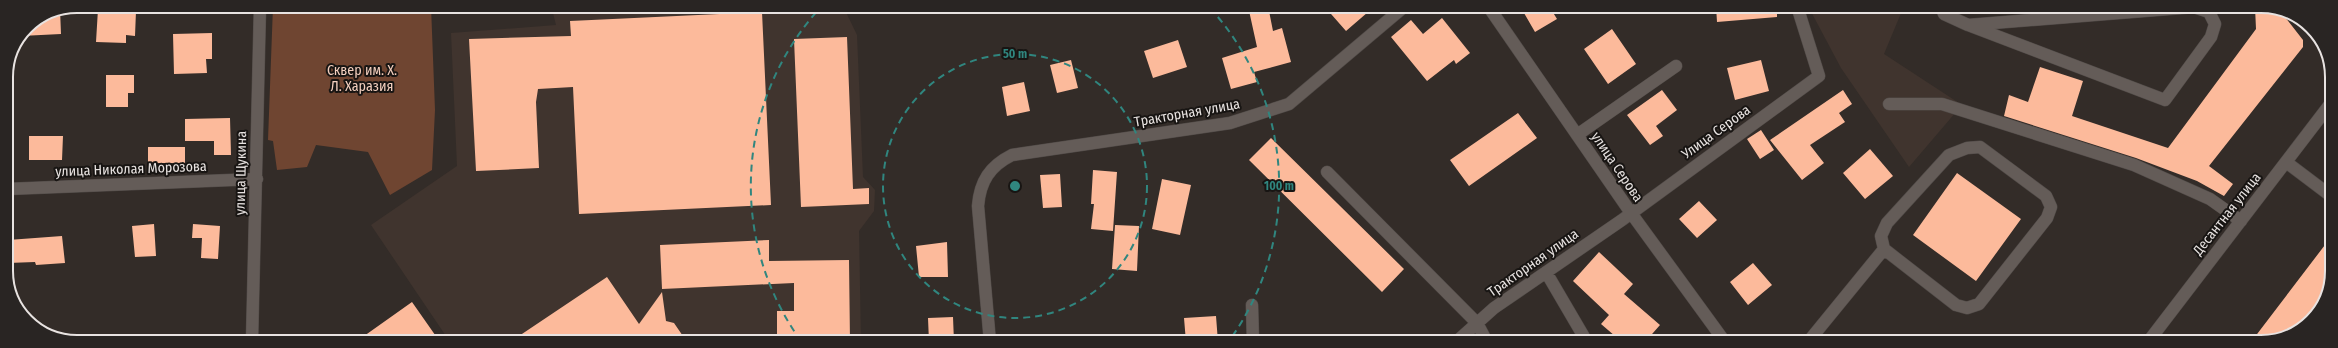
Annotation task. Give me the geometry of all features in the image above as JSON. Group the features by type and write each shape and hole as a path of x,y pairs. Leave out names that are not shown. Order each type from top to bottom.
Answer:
{"street":[{"name":"улица Щукина","path":"252,335 260,13"},
{"name":"Тракторная улица","path":"989,335 978,206 979,191 995,164 1012,155 1230,123 1289,104 1396,13"},
{"name":"улица Серова","path":"1493,13 1631,213 1720,335"},
{"name":"Улица Серова","path":"1631,213 1820,76 1799,13"},
{"path":"1944,13 1968,25 2165,100 2211,37 2215,24 2209,13"},
{"path":"1968,25 2119,13"},
{"path":"1577,134 1676,66"},
{"path":"1889,104 1942,104 2134,165 2210,199 2241,221"},
{"name":"Десантная улица","path":"2153,335 2325,111"},
{"path":"1980,147 2046,196 2051,208 2047,218 1979,304 1968,308 1956,305 1884,249 1881,236 1887,223 1950,155 1967,148 1980,147"},
{"path":"2286,162 2325,191"},
{"path":"1327,172 1477,322 1484,335"},
{"name":"улица Николая Морозова","path":"13,188 257,180"},
{"name":"Тракторная улица","path":"1463,335 1494,308 1631,213"},
{"path":"1814,335 1884,249"},
{"path":"1546,272 1583,335"},
{"path":"1252,305 1253,335"}],"shaded area":[{"path":"553,13 846,13 857,35 863,177 875,190 874,211 859,231 861,335 445,335 371,225 457,166 451,33 556,25"},
{"path":"1812,13 1901,13 1884,54 1962,105 1909,167 1841,68"}],"green space":[{"name":"Сквер им. Х. Л. Харазия","path":"273,13 431,13 435,110 432,170 390,195 368,152 316,145 307,167 277,170 273,141 268,140"}],"building":[{"path":"98,13 136,13 135,36 126,35 126,43 96,42"},
{"path":"762,13 771,205 579,214 573,87 538,89 536,102 539,168 476,171 469,39 571,36 570,21"},
{"path":"1250,13 1269,13 1273,31 1282,28 1291,62 1254,72 1257,82 1231,89 1222,58 1257,47"},
{"path":"1330,13 1367,13 1346,31"},
{"path":"1524,13 1553,13 1557,19 1535,32"},
{"path":"1716,13 1777,13 1777,17 1717,22"},
{"path":"2255,13 2281,16 2286,19 2303,40 2303,47 2209,166 2233,184 2224,196 2197,181 2136,158 2004,116 2009,95 2028,102 2040,67 2083,81 2072,116 2168,148 2256,29"},
{"path":"60,16 61,34 29,36 42,24"},
{"path":"1442,18 1470,53 1456,64 1454,60 1427,81 1391,37 1411,20 1423,34"},
{"path":"1612,29 1636,64 1608,84 1584,49"},
{"path":"212,33 212,59 206,59 207,73 174,74 173,34"},
{"path":"847,37 853,189 869,188 869,204 801,207 794,39"},
{"path":"1178,40 1187,67 1153,78 1144,51"},
{"path":"1071,60 1078,88 1057,93 1050,65"},
{"path":"1761,60 1769,91 1735,100 1727,68"},
{"path":"106,75 134,75 134,93 128,93 128,107 106,107"},
{"path":"1024,82 1030,111 1007,116 1002,87"},
{"path":"1662,90 1677,110 1656,126 1663,136 1650,145 1627,115"},
{"path":"1843,90 1852,104 1839,113 1845,122 1810,145 1824,163 1802,180 1770,140"},
{"path":"1518,113 1537,138 1469,186 1450,160"},
{"path":"230,118 231,155 214,155 214,141 185,141 185,119"},
{"path":"1761,130 1774,150 1760,159 1747,139"},
{"path":"29,136 63,136 62,160 29,160"},
{"path":"1271,138 1404,269 1382,292 1249,160"},
{"path":"148,147 185,147 185,163 148,163"},
{"path":"1870,149 1893,176 1865,199 1843,173"},
{"path":"1093,170 1117,172 1113,231 1091,229 1094,204 1091,204"},
{"path":"1957,173 2021,219 1976,281 1913,235"},
{"path":"1060,174 1062,207 1043,208 1040,175"},
{"path":"1162,179 1191,185 1180,235 1152,229"},
{"path":"1699,201 1717,220 1697,238 1679,219"},
{"path":"154,224 156,256 135,257 132,226"},
{"path":"193,224 220,226 218,259 201,258 202,238 192,238"},
{"path":"1115,225 1139,226 1137,271 1112,269"},
{"path":"62,236 65,263 36,265 35,262 13,263 13,240"},
{"path":"769,240 769,261 849,260 850,335 777,335 777,311 794,311 794,283 662,289 660,245"},
{"path":"947,242 948,277 919,277 916,246"},
{"path":"2325,245 2325,271 2322,291 2309,313 2296,324 2285,330 2273,334 2256,335"},
{"path":"1599,252 1633,284 1624,294 1660,325 1651,335 1614,335 1601,324 1609,315 1573,281"},
{"path":"1753,263 1772,285 1748,305 1730,282"},
{"path":"607,277 639,324 662,292 666,321 674,323 682,335 520,335"},
{"path":"412,302 435,335 365,335"},
{"path":"1216,316 1217,335 1185,335 1184,318"},
{"path":"953,317 954,335 929,335 928,318"}]}
